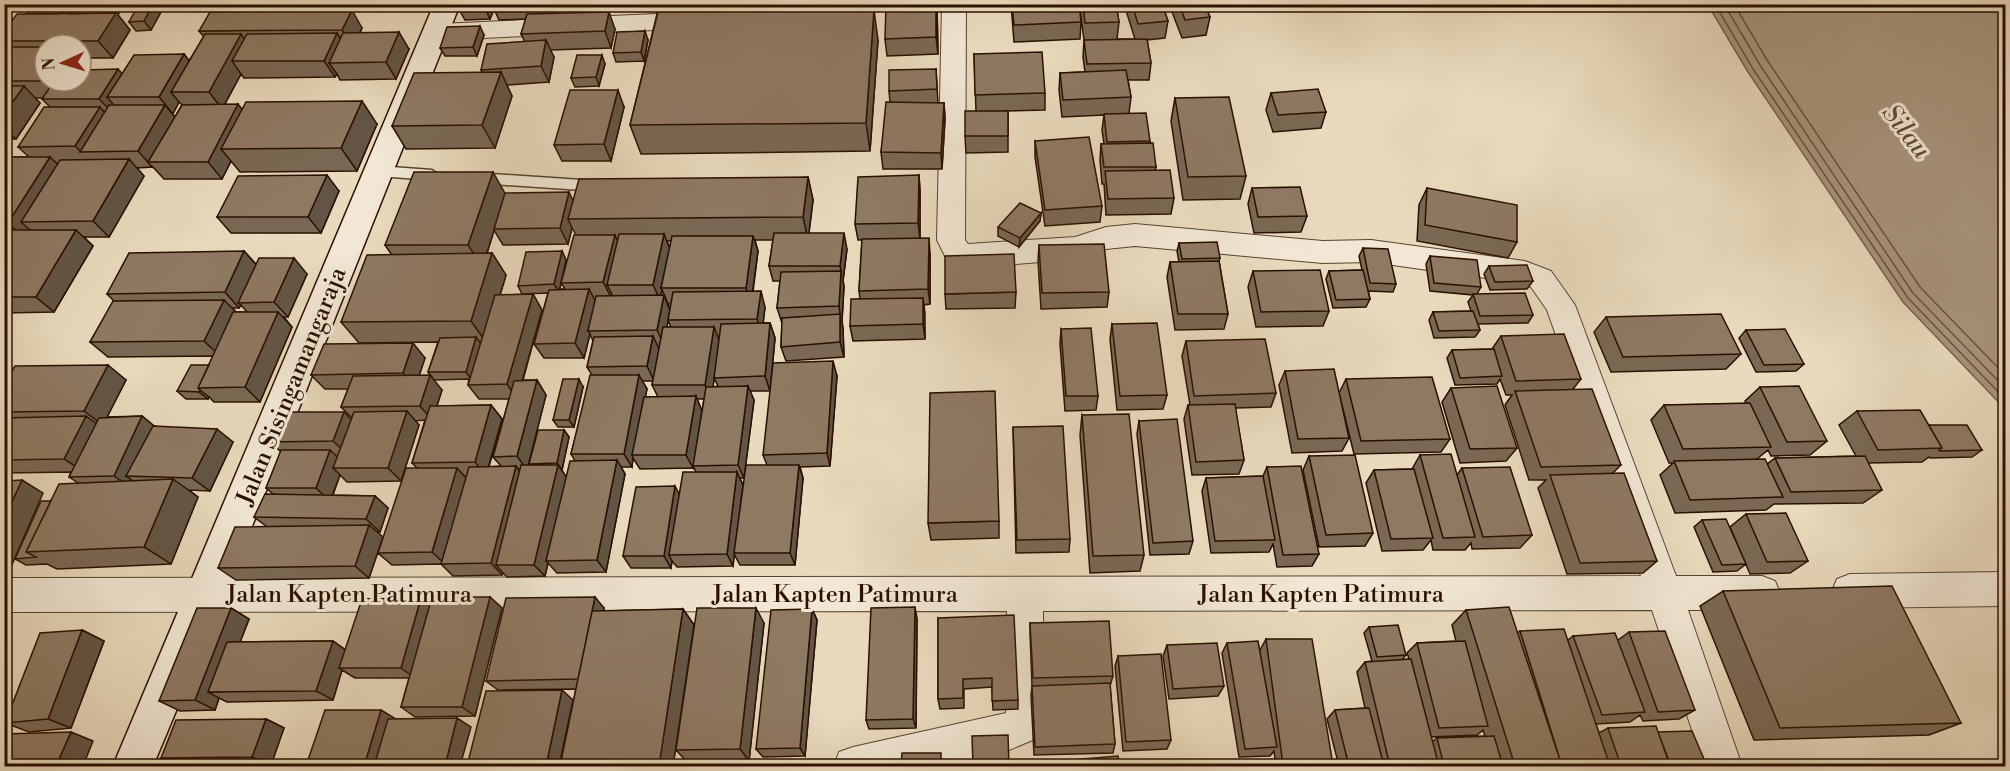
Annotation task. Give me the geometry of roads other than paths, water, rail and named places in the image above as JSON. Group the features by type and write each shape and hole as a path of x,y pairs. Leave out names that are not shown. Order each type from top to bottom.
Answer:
{"street":[{"path":"4,27 22,4"},
{"path":"954,4 951,240 957,252 971,257 1075,248 1106,238 1135,235 1323,252 1371,251 1525,272 1541,279 1560,305 1665,594 1723,766"},
{"path":"442,19 726,19"},
{"name":"Jalan Sisingamangaraja","path":"133,766 442,19"},
{"name":"Jalan Kapten Patimura","path":"4,595 1665,594 2006,589"},
{"path":"853,766 1002,734 1022,726 1025,715 1025,594"}],"lane":[{"path":"378,171 608,187"}],"water":[{"name":"Silau","path":"1708,5 2005,5 2005,409 1903,302 1748,72"}]}
